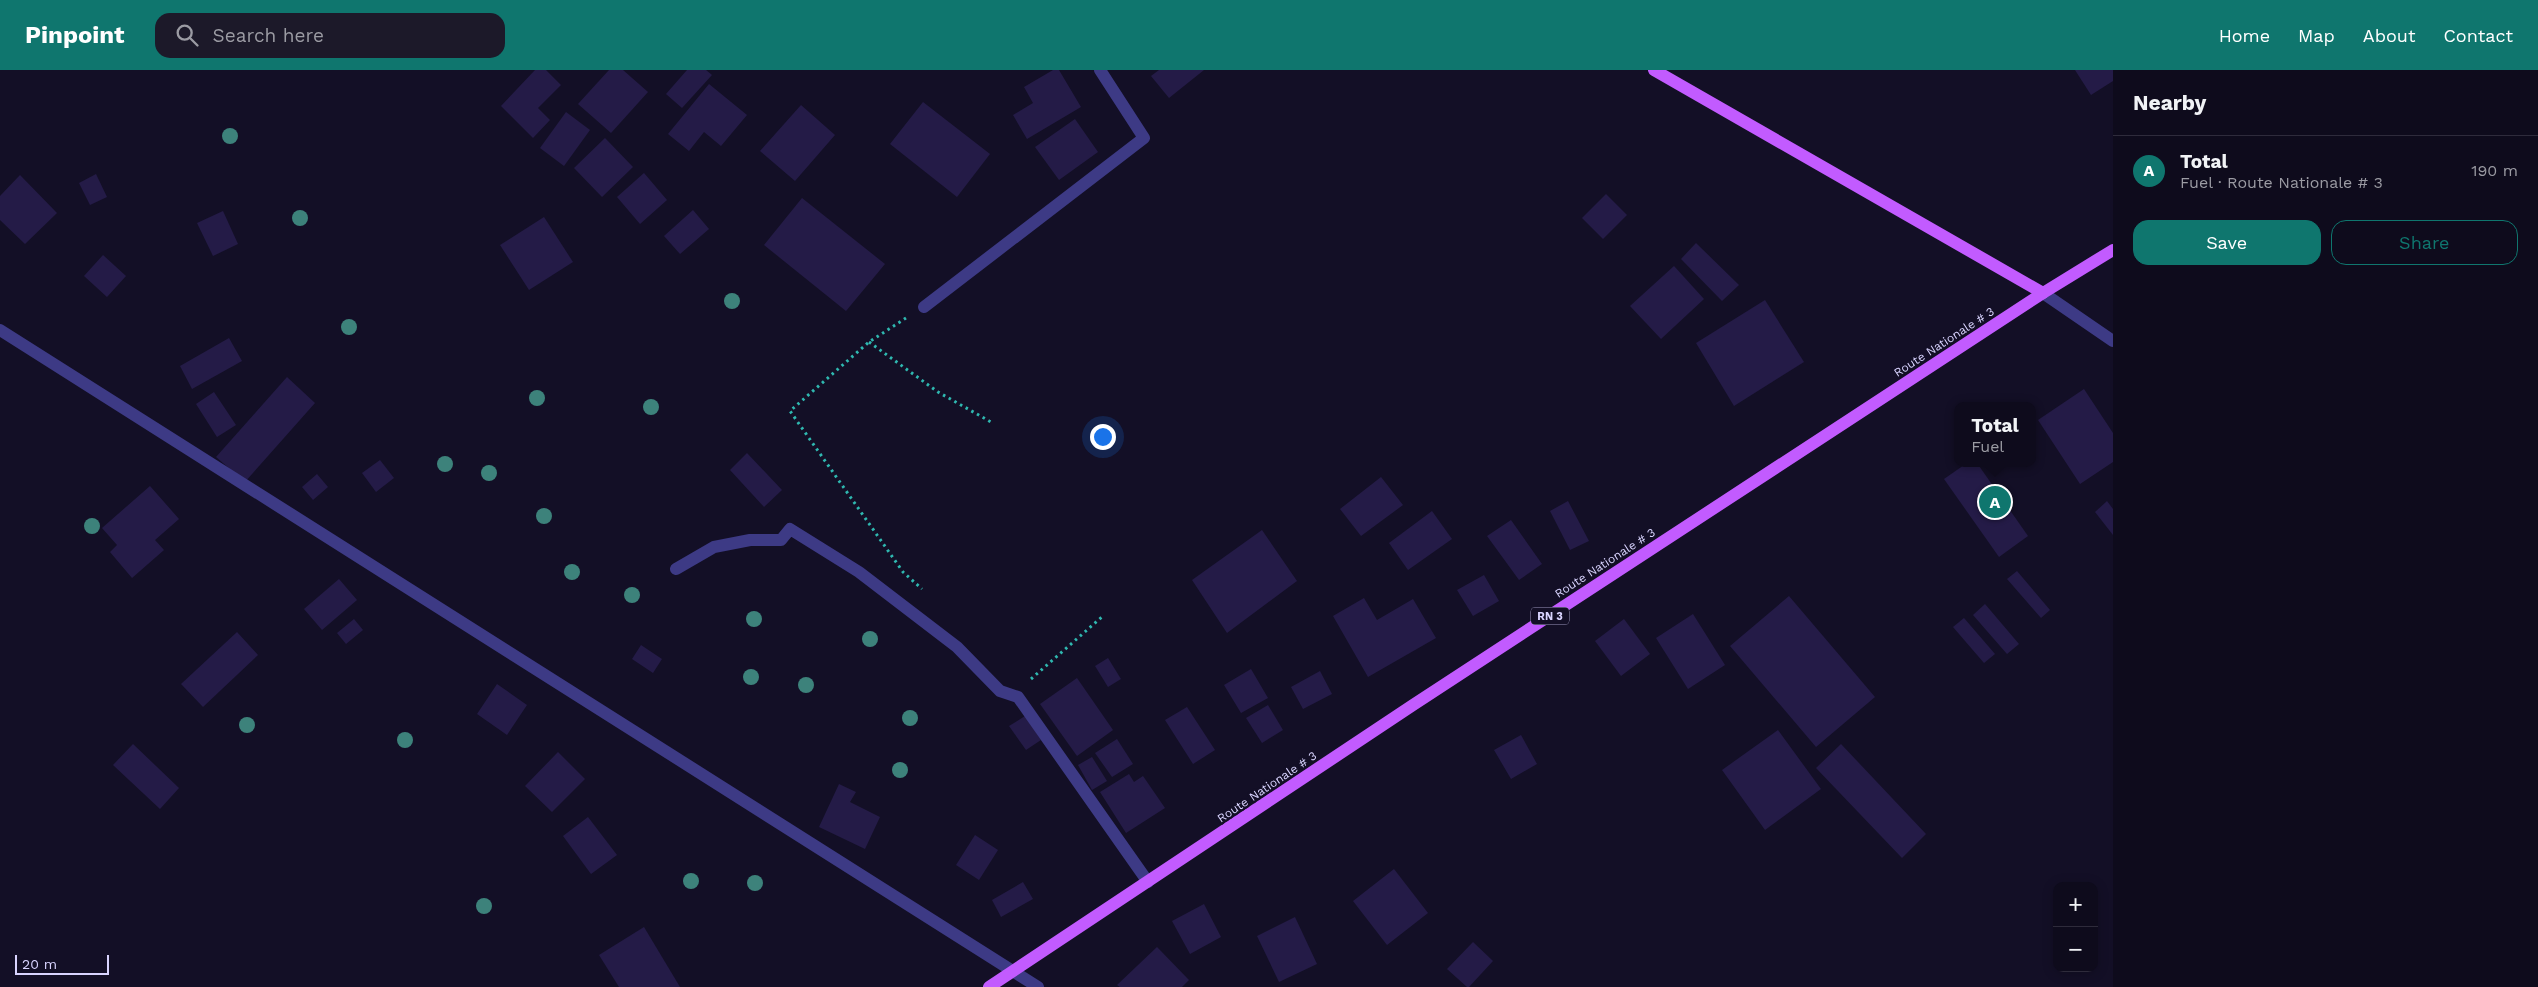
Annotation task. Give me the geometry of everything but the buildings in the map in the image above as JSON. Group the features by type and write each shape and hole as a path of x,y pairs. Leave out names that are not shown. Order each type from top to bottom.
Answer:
{"main road":[{"path":"1654,70 2043,294"},
{"name":"Route Nationale # 3","path":"989,987 1016,971 1413,705 2113,250"}],"street":[{"path":"924,307 1144,138 1100,70"},
{"path":"2043,294 2113,341"},
{"path":"0,330 1016,971 1038,987"},
{"path":"676,569 714,547 750,540 781,540 790,529 859,572 956,647 1000,691 1018,696 1148,882"}],"path":[{"path":"924,307 869,342 790,411 904,572 925,592"},
{"path":"869,342 938,392 991,422"},
{"path":"1024,685 1103,616"}],"place":[{"name":"Total","path":"1995,502"}]}
